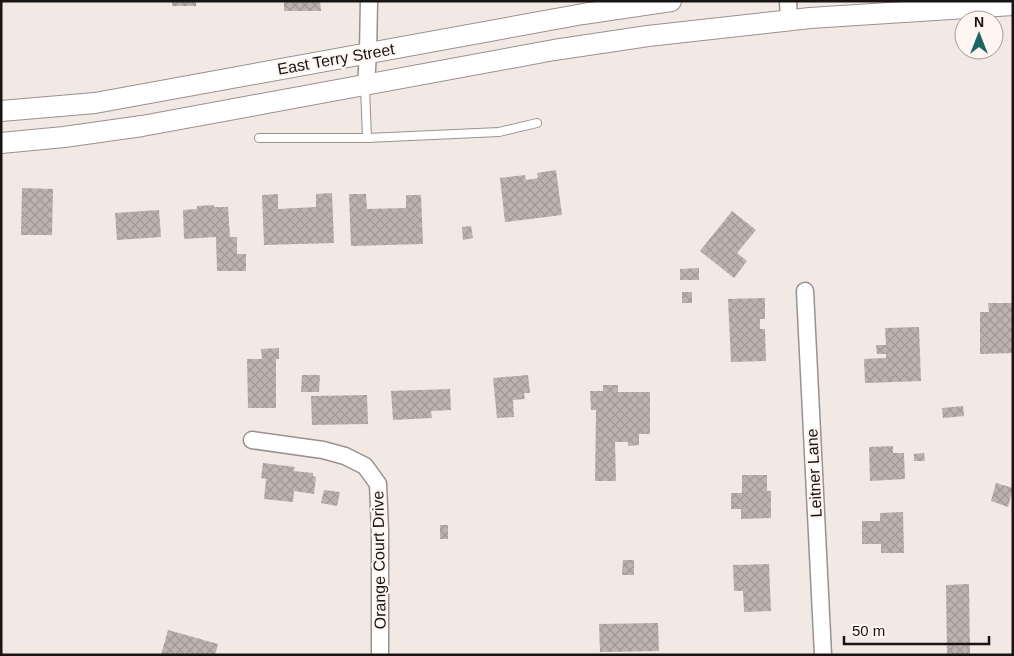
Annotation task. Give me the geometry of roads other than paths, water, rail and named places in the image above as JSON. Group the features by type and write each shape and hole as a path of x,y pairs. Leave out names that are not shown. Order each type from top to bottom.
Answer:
{"street":[{"path":"366,85 369,1"},
{"name":"East Terry Street","path":"1,110 95,103 583,14 671,1"},
{"path":"1,143 64,137 142,126 554,50 648,36 789,11 1013,6"},
{"name":"Leitner Lane","path":"805,291 823,655"},
{"name":"Orange Court Drive","path":"252,440 323,450 345,456 365,466 378,484 380,655"}],"lane":[{"path":"366,85 367,138"},
{"path":"259,138 367,138 499,132 537,123"}]}
